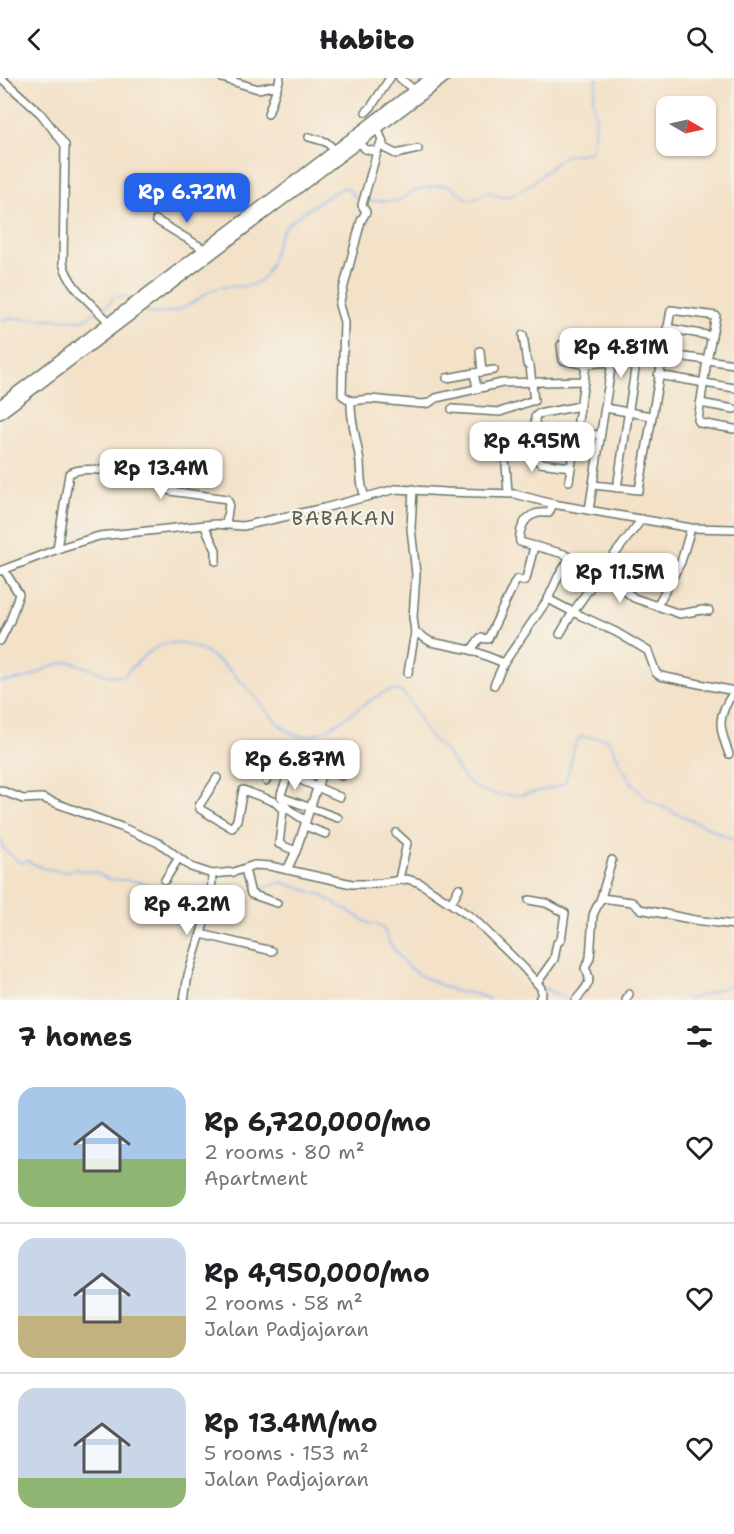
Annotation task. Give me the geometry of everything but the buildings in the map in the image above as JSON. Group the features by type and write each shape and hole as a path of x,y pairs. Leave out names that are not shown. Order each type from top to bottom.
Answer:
{"main road":[{"path":"0,405 430,78"},
{"path":"0,414 444,78"}],"street":[{"path":"1,78 50,123 65,145 63,263 66,274 73,285 108,321"},
{"path":"222,78 258,89 272,86 276,88"},
{"path":"268,114 280,78"},
{"path":"380,117 369,109 390,78"},
{"path":"400,78 415,90"},
{"path":"377,128 387,151 396,154 418,149"},
{"path":"309,137 326,142 335,150"},
{"path":"382,140 362,206 365,215 361,221 339,305 344,322 342,395 351,401 370,399 422,404 429,403 436,398 502,383 584,381"},
{"path":"360,142 365,149 377,152"},
{"path":"156,220 204,249"},
{"path":"593,484 639,490 662,353 673,309 716,317 700,403 699,422 734,429"},
{"path":"667,328 712,336"},
{"path":"452,409 500,412 534,401 530,366 527,364 523,335"},
{"path":"561,345 563,360 586,365 612,362"},
{"path":"590,510 612,362 617,348 734,364"},
{"path":"617,488 638,350"},
{"path":"477,388 480,351"},
{"path":"569,481 586,365"},
{"path":"447,378 494,370"},
{"path":"658,375 734,388"},
{"path":"351,401 352,426 360,462 360,480 365,497"},
{"path":"700,403 734,409"},
{"path":"571,468 538,462 536,415 580,406"},
{"path":"605,408 651,416"},
{"path":"536,439 575,433 600,435"},
{"path":"536,439 574,446"},
{"path":"506,465 508,493"},
{"path":"57,549 69,474 76,469 99,470 162,480 170,491 227,499 229,503 226,525"},
{"path":"0,641 19,594 2,570 99,536 204,525 243,526 396,489 508,493 553,504 691,528 734,529"},
{"path":"408,673 415,632 413,617 416,574 411,528 413,489"},
{"path":"553,504 549,513 532,514 522,525 519,535 520,542 557,552 601,572 634,598 680,614 709,611"},
{"path":"560,634 601,572 642,519"},
{"path":"204,525 216,550 216,561"},
{"path":"657,606 681,562 691,528"},
{"path":"471,650 480,638 488,639 517,579 523,581 526,579 534,547"},
{"path":"495,685 504,663 548,599 570,558"},
{"path":"548,599 616,632 648,651 656,673 660,676 734,691 720,719 722,737 729,754"},
{"path":"415,632 431,642 471,650 504,663"},
{"path":"278,750 342,776"},
{"path":"287,870 296,851 324,767"},
{"path":"266,781 271,771 317,786 340,797"},
{"path":"288,776 281,794 288,809 305,824 326,834"},
{"path":"216,778 199,806 200,809 232,828 237,820 243,790 269,799 284,810 279,844 296,851"},
{"path":"0,790 23,799 42,798 121,827 160,844 178,859 197,870 212,874 234,872 254,865 352,884 375,884 399,879 420,882 474,919 537,983 542,991 538,1000"},
{"path":"281,797 338,818"},
{"path":"396,833 407,843 399,879"},
{"path":"165,880 178,859"},
{"path":"576,1000 590,977 585,968 590,958 593,915 601,898 612,860"},
{"path":"245,869 251,894 277,903"},
{"path":"184,1000 188,975 211,900 212,874"},
{"path":"451,903 459,888"},
{"path":"601,898 632,902 640,909 734,925"},
{"path":"529,900 546,903 565,913 561,940 557,944 554,959 537,983"},
{"path":"201,934 272,951"}],"waterway":[{"path":"366,201 398,201 414,191 440,185 450,186 470,199 475,199 488,192 501,197 510,196 531,184 564,156 591,152 596,121 593,98 598,78"},
{"path":"144,310 151,314 171,312 185,307 218,288 244,286 258,282 268,270 281,232 291,221 344,187 361,200"},
{"path":"100,310 114,297 125,296 131,300"},
{"path":"0,322 8,318 82,320 96,312"},
{"path":"0,682 25,679 54,665 72,662 110,676 123,676 154,649 168,643 182,643 211,656 224,666 237,677 277,722 292,733 306,736 320,732 379,695 391,690 401,692 411,703 427,733 444,750 464,778 479,789 491,793 528,794 564,784 575,746 580,737 605,738 612,745 621,766 635,787 648,800 734,840"},
{"path":"0,839 3,848 21,864 26,860 42,868 64,872 73,869 94,872 109,879 136,881 174,891 185,887 208,886"},
{"path":"252,890 259,890 281,882 321,895 370,924 383,928 390,944 406,965 419,975 454,991 476,994 490,1000"},
{"path":"213,888 247,890"},
{"path":"688,1000 734,984"},
{"path":"544,990 545,988 566,1000"}],"district":[{"name":"BABAKAN","path":"344,518"}]}
